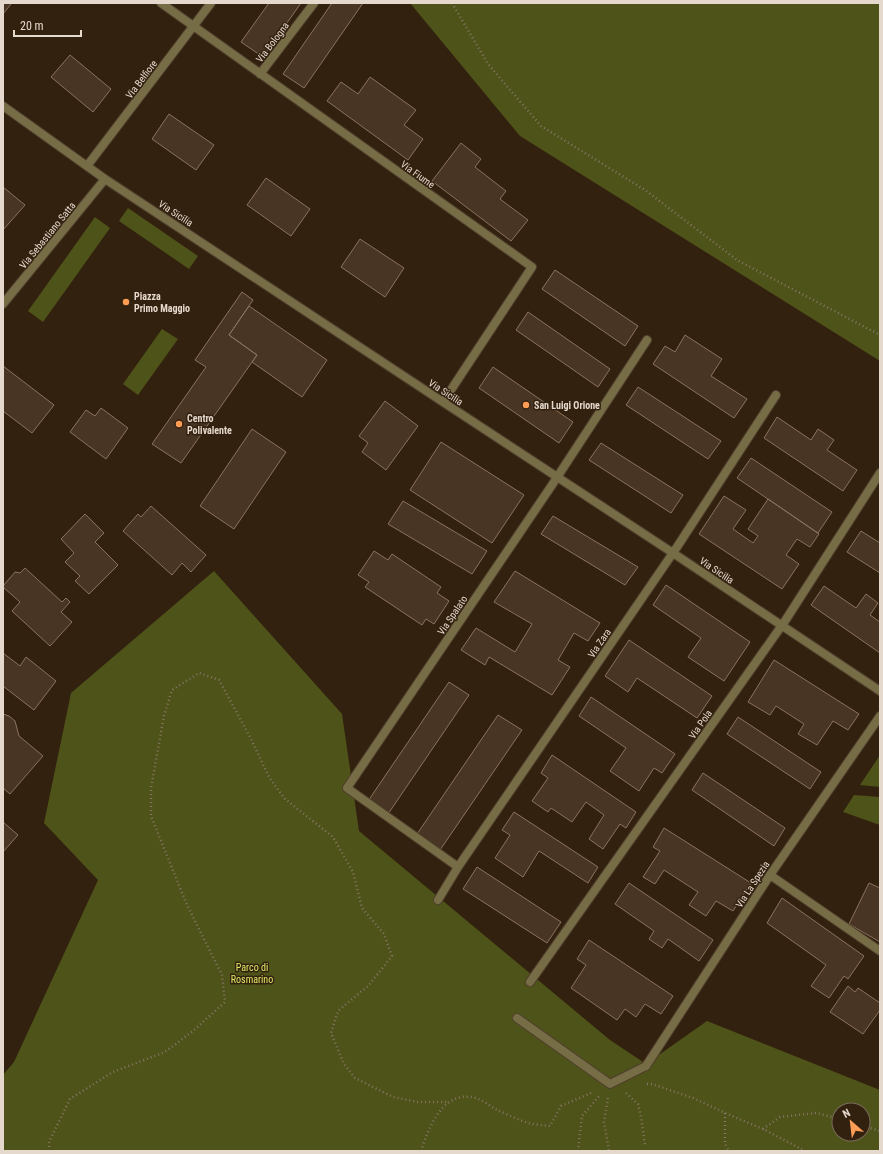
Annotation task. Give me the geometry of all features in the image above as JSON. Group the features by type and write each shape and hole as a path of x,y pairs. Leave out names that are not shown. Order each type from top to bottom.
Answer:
{"street":[{"name":"Via Fiume","path":"161,3 532,267 443,402"},
{"name":"Via Belfiore","path":"88,166 211,3"},
{"name":"Via Bologna","path":"260,74 314,3"},
{"name":"Via Sicilia","path":"3,106 105,179 673,552 880,691"},
{"name":"Via Sebastiano Satta","path":"3,304 105,179"},
{"name":"Via Spalato","path":"458,867 347,788 557,477 647,340"},
{"name":"Via Zara","path":"438,900 458,867 673,552 776,395"},
{"name":"Via Pola","path":"530,982 785,621 880,473"},
{"name":"Via La Spezia","path":"610,1084 646,1066 770,875 880,716"},
{"path":"770,875 880,951"},
{"path":"517,1018 610,1084"}],"path":[{"path":"452,3 488,64 541,126 646,190 737,260 880,336"},
{"path":"49,1151 49,1142 70,1099 113,1072 165,1052 193,1031 225,1002 222,975 187,905 152,816 151,788 164,716 172,690 199,673 219,680 250,737 269,777 285,799 333,837 353,872 362,908 384,934 392,956 369,985 338,1011 331,1033 344,1064 354,1078 393,1097 418,1102 449,1102"},
{"path":"421,1151 427,1132 435,1117 449,1102 462,1096 477,1098 498,1110 529,1123 550,1126 561,1106 610,1084"},
{"path":"610,1084 626,1093 638,1104 645,1145"},
{"path":"578,1151 582,1116 610,1084"},
{"path":"609,1151 604,1122 610,1084"},
{"path":"645,1084 652,1084 693,1098 764,1129 805,1151"},
{"path":"725,1113 725,1144 729,1151"},
{"path":"764,1129 780,1116 816,1113 831,1117"}],"green space":[{"path":"410,3 880,3 880,361 520,136"},
{"path":"128,208 198,256 189,269 119,221"},
{"path":"95,217 110,228 43,322 28,311"},
{"path":"162,329 178,339 138,395 123,384"},
{"name":"Parco di Rosmarino","path":"214,571 342,714 359,831 610,1040 646,1064 707,1021 880,1090 880,1151 3,1151 3,1075 14,1062 98,880 44,823 71,693"},
{"path":"880,755 880,787 860,785"},
{"path":"854,795 880,797 880,825 843,812"}],"building":[{"path":"3,3 11,4 3,14"},
{"path":"269,3 301,3 263,57 241,42"},
{"path":"332,3 363,3 304,88 283,74"},
{"path":"70,55 111,89 93,112 51,77"},
{"path":"370,77 416,110 404,125 423,139 408,160 327,101 341,82 358,94"},
{"path":"169,114 214,145 196,170 152,139"},
{"path":"461,143 481,159 475,167 506,191 500,199 528,220 511,241 432,181"},
{"path":"266,178 310,209 291,236 247,205"},
{"path":"3,187 25,205 3,230"},
{"path":"360,239 404,268 385,297 341,267"},
{"path":"555,270 638,326 625,346 542,289"},
{"path":"242,292 253,300 229,335 257,355 181,463 152,444 206,367 195,360"},
{"path":"249,306 327,360 302,397 252,362 257,355 229,335"},
{"path":"528,312 610,369 598,387 516,330"},
{"path":"685,335 722,359 711,376 747,399 734,418 653,364 665,346 675,352"},
{"path":"3,366 54,405 32,433 3,411"},
{"name":"San Luigi Orione","path":"493,367 573,422 559,443 479,388"},
{"path":"638,387 721,441 708,459 626,405"},
{"path":"385,401 418,426 386,470 362,452 368,443 359,436"},
{"path":"101,408 128,428 106,459 70,432 86,410 95,416"},
{"path":"777,417 811,440 818,429 834,440 827,450 857,470 843,491 764,438"},
{"path":"252,429 286,452 234,529 200,506"},
{"path":"441,442 524,495 492,543 410,490"},
{"path":"601,443 683,495 671,513 589,460"},
{"path":"751,458 832,512 818,533 737,478"},
{"path":"724,496 746,510 733,529 753,543 758,536 748,529 768,499 819,534 810,547 797,539 786,555 799,564 782,589 699,534"},
{"path":"403,501 487,551 472,574 388,524"},
{"path":"151,506 206,555 191,572 182,563 172,575 123,531 138,514 141,517"},
{"path":"85,514 104,533 95,542 118,565 89,594 75,581 80,576 65,562 74,553 61,539"},
{"path":"553,516 638,567 625,585 541,534"},
{"path":"861,531 880,543 880,573 847,552"},
{"path":"374,551 388,560 392,554 441,587 437,593 449,601 434,624 426,619 422,625 365,587 369,582 358,575"},
{"path":"25,568 62,602 66,598 70,602 61,612 72,622 50,646 12,611 20,602 3,587 15,572 20,573"},
{"path":"515,571 600,623 588,641 574,633 558,660 570,667 552,695 489,657 485,665 461,650 476,628 515,652 532,624 494,602"},
{"path":"666,585 750,642 724,681 688,657 701,638 653,605"},
{"path":"824,586 856,608 866,594 878,603 870,615 880,622 880,653 811,605"},
{"path":"629,640 712,696 697,718 637,678 628,692 605,676"},
{"path":"3,653 20,666 26,657 56,681 34,710 3,686"},
{"path":"774,660 859,714 848,730 833,721 817,745 798,734 804,724 776,706 770,715 748,702"},
{"path":"449,682 469,695 388,814 368,801"},
{"path":"591,697 675,754 662,773 654,768 639,791 610,771 626,748 579,716"},
{"path":"3,714 9,716 15,721 19,736 43,756 10,794 3,788"},
{"path":"498,715 522,730 440,850 417,834"},
{"path":"738,717 821,772 810,789 727,734"},
{"path":"552,755 636,812 626,828 620,824 603,849 589,839 604,815 586,802 572,822 551,808 548,812 532,801 548,778 541,773"},
{"path":"703,773 785,828 774,846 692,790"},
{"path":"514,812 598,867 588,883 539,851 523,877 495,858 510,835 502,830"},
{"path":"3,822 18,835 3,852"},
{"path":"664,828 751,883 733,911 716,901 706,916 689,905 698,892 664,870 655,884 643,877 660,851 653,847"},
{"path":"477,867 561,922 547,943 463,889"},
{"path":"629,883 713,940 699,961 668,939 662,948 649,939 654,931 615,904"},
{"path":"869,883 880,888 880,942 849,924"},
{"path":"782,898 864,956 848,979 844,976 829,998 811,986 826,965 767,923"},
{"path":"589,940 673,996 661,1014 645,1004 636,1017 625,1009 617,1020 571,988 586,965 577,959"},
{"path":"848,986 855,992 858,988 880,1003 880,1010 863,1034 830,1012"}],"place":[{"name":"Piazza Primo Maggio","path":"126,302"},
{"name":"San Luigi Orione","path":"526,405"},
{"name":"Centro Polivalente","path":"179,424"}]}
